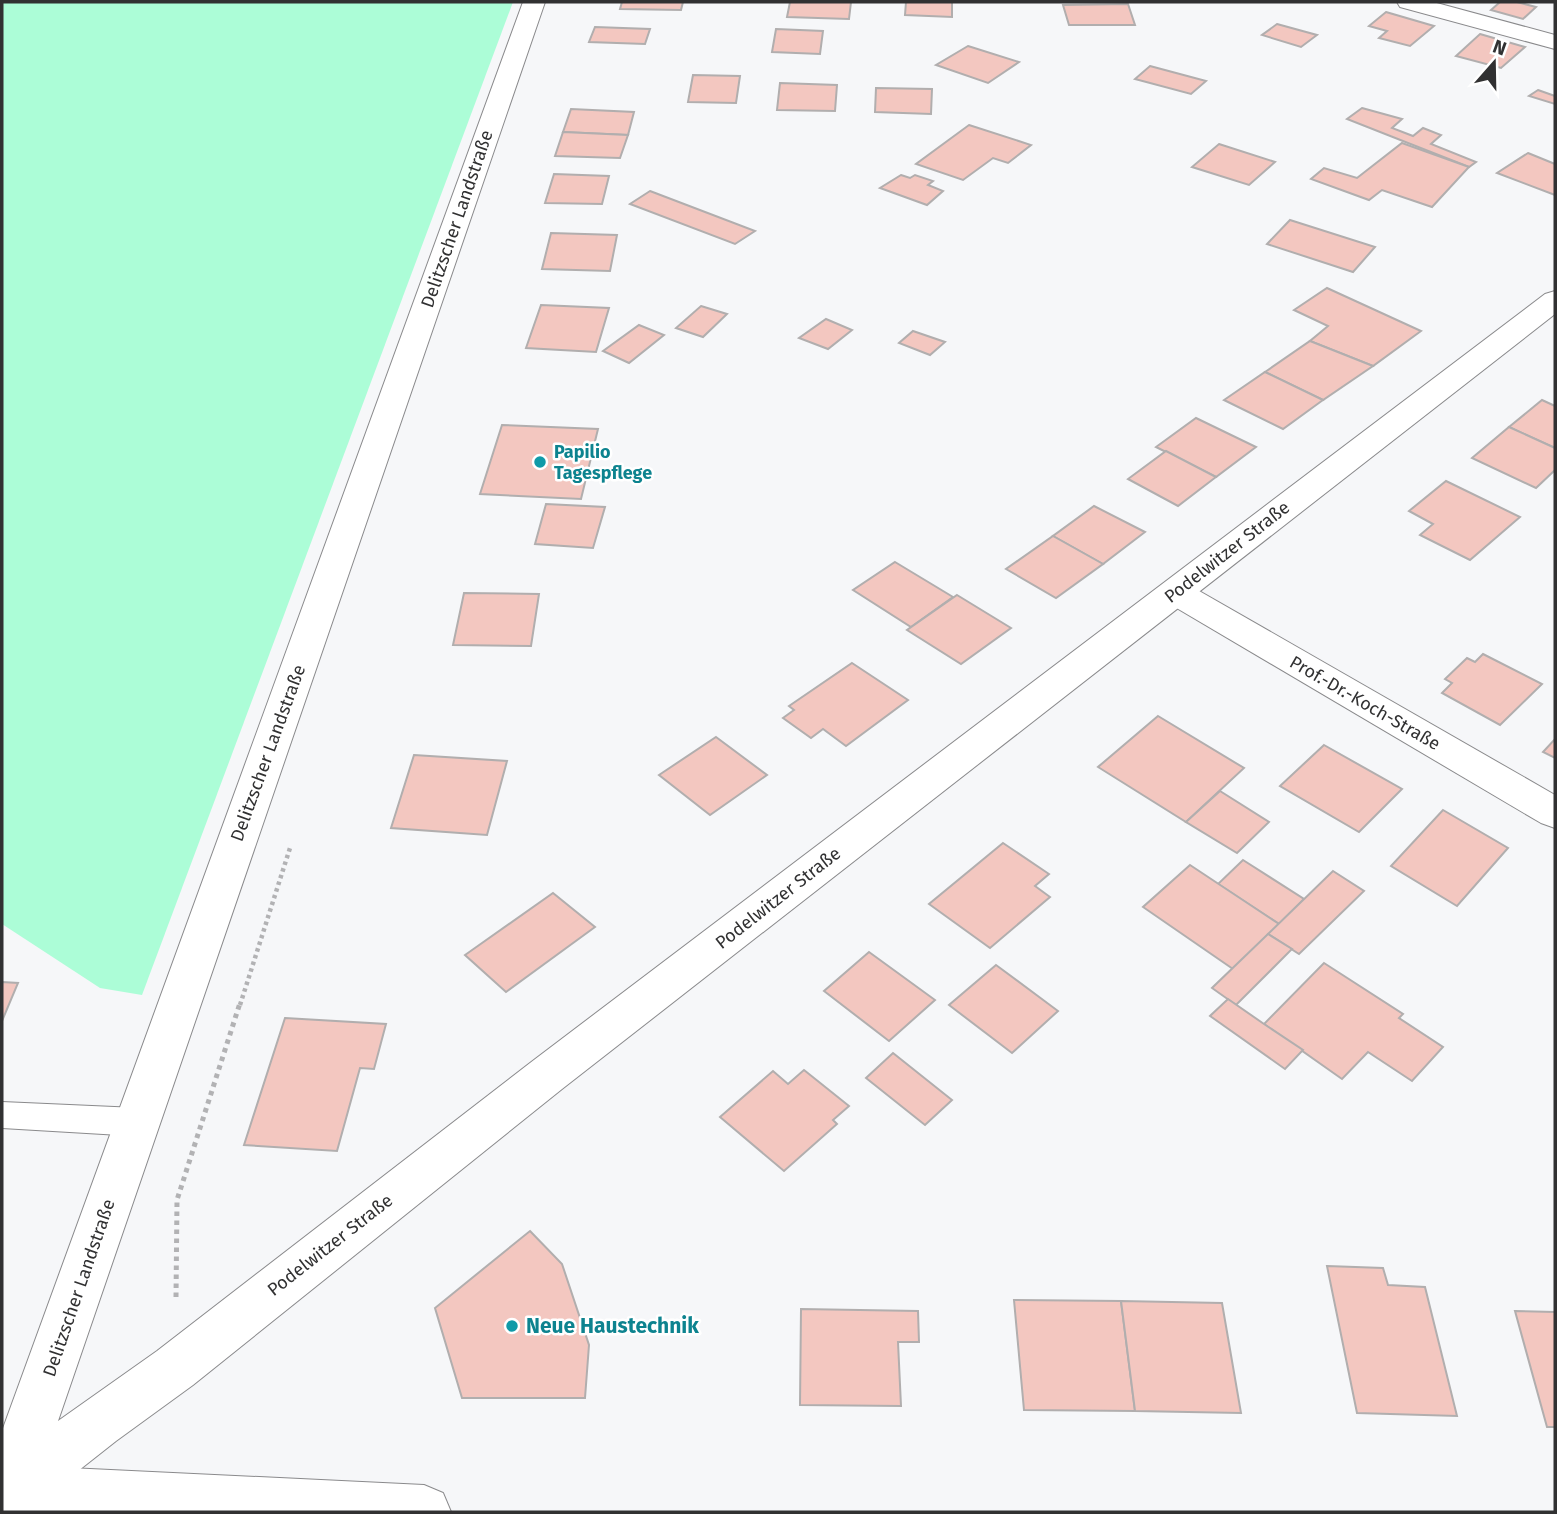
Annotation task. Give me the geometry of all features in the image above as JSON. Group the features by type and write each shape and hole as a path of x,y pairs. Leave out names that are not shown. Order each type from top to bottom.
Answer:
{"street":[{"name":"Delitzscher Landstraße","path":"3,1498 534,2"},
{"path":"1408,2 1555,42"},
{"name":"Podelwitzer Straße","path":"3,1498 97,1423 175,1368 546,1076 1554,302"},
{"name":"Prof.-Dr.-Koch-Straße","path":"1175,592 1555,813"},
{"path":"3,1498 424,1512"}],"lane":[{"path":"2,1115 137,1122"}],"green space":[{"path":"2,2 513,2 142,995 100,988 2,924"}],"building":[{"path":"622,2 683,2 681,10 620,9"},
{"path":"790,2 851,2 849,19 787,17"},
{"path":"906,2 952,2 952,17 905,15"},
{"path":"1500,2 1517,2 1536,7 1523,19 1491,10"},
{"path":"1128,4 1135,25 1069,25 1063,5"},
{"path":"1386,12 1434,26 1410,46 1379,38 1387,31 1369,26"},
{"path":"1277,24 1317,35 1301,47 1262,35"},
{"path":"595,27 650,29 645,44 589,42"},
{"path":"776,29 823,31 820,54 772,52"},
{"path":"1480,34 1525,47 1501,68 1456,56"},
{"path":"968,46 1019,62 988,83 936,65"},
{"path":"1150,66 1206,81 1191,94 1135,79"},
{"path":"693,75 740,76 736,103 688,102"},
{"path":"780,83 837,85 835,111 777,110"},
{"path":"876,88 932,89 931,114 875,112"},
{"path":"1538,90 1555,96 1555,104 1529,96"},
{"path":"1362,108 1402,119 1392,128 1413,136 1423,128 1441,135 1431,144 1476,162 1469,167 1347,119"},
{"path":"571,109 634,112 628,135 563,132"},
{"path":"969,125 1031,145 1008,163 993,158 963,180 916,164"},
{"path":"563,132 628,135 620,158 555,156"},
{"path":"1402,143 1469,167 1432,207 1382,190 1369,200 1311,179 1324,168 1357,178"},
{"path":"1219,144 1275,162 1249,185 1192,167"},
{"path":"1528,153 1555,164 1555,195 1497,173"},
{"path":"554,174 609,176 602,204 545,203"},
{"path":"901,175 910,178 915,175 933,181 928,185 943,191 927,205 880,188"},
{"path":"650,191 755,231 735,244 630,204"},
{"path":"1290,220 1375,247 1353,272 1267,244"},
{"path":"551,233 617,235 610,271 542,269"},
{"path":"1327,288 1421,331 1373,366 1310,341 1328,326 1294,310"},
{"path":"541,305 609,308 596,352 526,348"},
{"path":"701,306 727,314 703,337 676,328"},
{"path":"826,319 852,330 828,349 799,338"},
{"path":"639,325 664,335 629,363 603,351"},
{"path":"913,331 945,342 930,355 899,343"},
{"path":"1310,341 1373,366 1323,400 1265,372"},
{"path":"1265,372 1323,400 1283,429 1224,400"},
{"path":"1542,400 1555,406 1555,448 1509,427"},
{"path":"1196,418 1256,447 1216,477 1156,447"},
{"name":"Papilio Tagespflege","path":"502,425 598,429 581,499 480,494"},
{"path":"1509,427 1555,448 1555,470 1536,488 1472,458"},
{"path":"1166,451 1216,477 1178,506 1128,479"},
{"path":"1446,481 1520,517 1470,560 1420,535 1433,524 1409,511"},
{"path":"546,504 605,507 593,548 535,544"},
{"path":"1094,506 1145,532 1103,564 1053,536"},
{"path":"1053,536 1103,564 1056,598 1006,569"},
{"path":"895,562 953,597 911,627 853,590"},
{"path":"464,593 539,594 531,646 453,645"},
{"path":"957,595 1011,628 961,664 907,630"},
{"path":"1483,654 1542,684 1500,725 1442,693 1452,683 1445,679 1467,658 1475,662"},
{"path":"852,663 908,700 846,746 823,729 811,738 783,718 794,710 789,706"},
{"path":"1158,716 1244,768 1186,822 1098,767"},
{"path":"716,737 767,775 710,815 659,775"},
{"path":"1555,739 1555,758 1543,752"},
{"path":"1324,745 1402,789 1359,832 1280,786"},
{"path":"414,755 507,761 487,835 391,828"},
{"path":"1220,791 1269,822 1237,853 1186,822"},
{"path":"1443,810 1508,848 1457,906 1391,866"},
{"path":"1003,843 1049,874 1035,886 1050,897 990,948 929,904"},
{"path":"1243,860 1304,899 1279,924 1218,884"},
{"path":"1190,865 1279,924 1233,969 1143,907"},
{"path":"1333,871 1364,891 1299,954 1268,934"},
{"path":"553,893 595,927 506,992 465,955"},
{"path":"1268,934 1292,949 1236,1005 1212,988"},
{"path":"869,952 935,1000 889,1041 824,991"},
{"path":"1324,963 1403,1014 1399,1018 1443,1047 1412,1081 1368,1052 1342,1079 1264,1024"},
{"path":"996,965 1058,1011 1012,1053 949,1005"},
{"path":"2,982 18,983 2,1021"},
{"path":"1228,999 1303,1050 1285,1069 1210,1016"},
{"path":"285,1018 386,1024 374,1069 360,1068 337,1151 244,1145"},
{"path":"893,1053 952,1100 925,1125 866,1078"},
{"path":"804,1070 849,1106 833,1120 837,1124 784,1171 720,1117 773,1071 788,1084"},
{"name":"Neue Haustechnik","path":"530,1231 562,1264 589,1345 585,1398 462,1398 435,1308"},
{"path":"1327,1266 1383,1268 1388,1285 1425,1287 1457,1416 1357,1413"},
{"path":"1014,1300 1121,1301 1135,1411 1024,1410"},
{"path":"1121,1301 1222,1303 1241,1413 1135,1411"},
{"path":"801,1309 918,1311 919,1342 898,1342 901,1406 800,1405"},
{"path":"1515,1311 1555,1312 1555,1427 1547,1427"}],"place":[{"name":"Papilio Tagespflege","path":"540,462"},
{"name":"Neue Haustechnik","path":"512,1326"}]}
